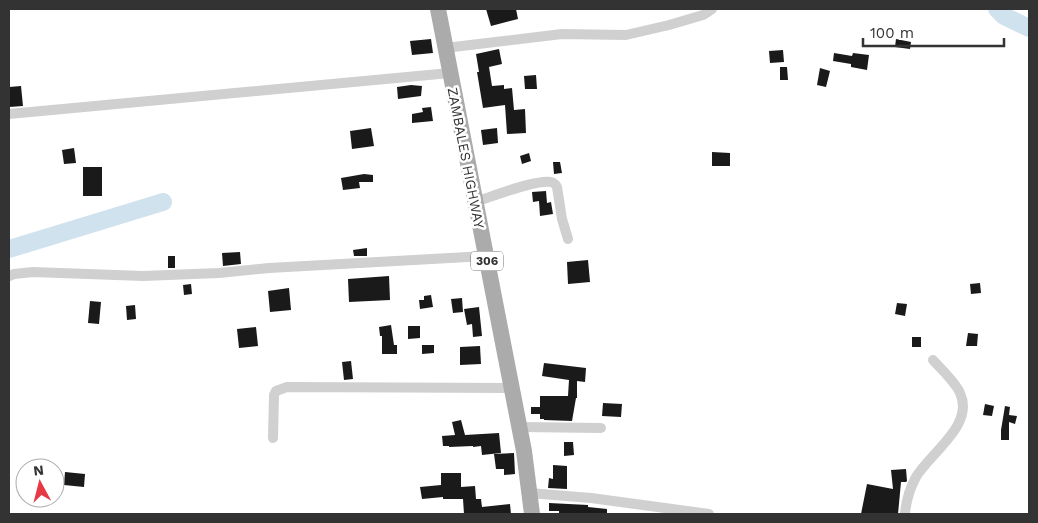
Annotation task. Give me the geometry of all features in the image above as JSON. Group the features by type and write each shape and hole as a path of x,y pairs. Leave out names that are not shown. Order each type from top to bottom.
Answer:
{"main road":[{"name":"ZAMBALES HIGHWAY","path":"438,9 520,428 532,514"}],"street":[{"path":"445,48 562,34 626,35 703,15 712,9"},
{"path":"9,114 450,73"},
{"path":"475,202 532,184 551,182 557,187 562,219 568,239"},
{"path":"9,276 33,272 143,276 486,256"},
{"path":"905,514 915,478 958,424 964,406 960,391 956,385 933,360"},
{"path":"273,438 274,394 276,391 287,387 512,388"},
{"path":"520,428 601,428"},
{"path":"530,493 591,498 709,514"}],"building":[{"path":"486,9 516,9 518,19 491,26"},
{"path":"431,39 433,53 412,55 410,41"},
{"path":"896,39 911,42 910,49 895,47"},
{"path":"499,49 502,64 489,67 492,86 504,85 504,89 512,88 514,110 525,109 526,133 507,134 505,105 483,108 476,54"},
{"path":"783,50 784,62 770,63 769,51"},
{"path":"834,53 852,56 853,53 869,55 867,70 851,67 851,64 833,61"},
{"path":"780,67 787,67 788,80 780,80"},
{"path":"820,68 830,71 826,87 817,85"},
{"path":"536,75 537,89 525,89 524,76"},
{"path":"21,86 23,106 9,107 9,87"},
{"path":"422,86 421,96 398,99 397,87"},
{"path":"431,107 433,121 412,123 412,114 423,112 422,108"},
{"path":"371,128 374,146 352,149 350,131"},
{"path":"497,128 498,143 483,145 481,130"},
{"path":"74,148 76,163 64,164 62,150"},
{"path":"712,152 730,153 730,166 712,166"},
{"path":"529,153 531,161 522,164 520,156"},
{"path":"553,162 560,162 562,173 554,174"},
{"path":"83,167 102,167 102,196 83,196"},
{"path":"364,174 373,175 373,182 359,182 360,188 343,190 341,178"},
{"path":"546,191 547,203 551,202 553,214 540,216 539,201 533,202 532,192"},
{"path":"367,248 367,256 354,256 353,250"},
{"path":"240,252 241,264 223,266 222,253"},
{"path":"168,256 175,256 175,268 168,268"},
{"path":"588,260 590,282 568,284 567,262"},
{"path":"389,276 390,300 349,302 348,279"},
{"path":"980,283 981,293 971,294 970,284"},
{"path":"191,284 192,294 184,295 183,285"},
{"path":"289,288 291,310 270,312 268,291"},
{"path":"431,295 433,307 420,309 419,300 424,300 424,296"},
{"path":"462,298 463,312 453,313 451,299"},
{"path":"90,301 101,302 99,324 88,323"},
{"path":"897,303 907,304 905,316 895,314"},
{"path":"135,305 136,319 127,320 126,306"},
{"path":"479,307 482,336 473,337 472,324 467,325 464,309"},
{"path":"391,325 394,345 397,345 397,354 382,354 382,336 380,336 379,327"},
{"path":"408,326 420,326 420,338 408,339"},
{"path":"256,327 258,346 239,348 237,329"},
{"path":"968,333 978,334 977,346 966,346"},
{"path":"912,337 921,337 921,347 912,347"},
{"path":"422,345 434,345 434,353 422,354"},
{"path":"480,346 481,364 460,365 460,347"},
{"path":"351,361 353,379 344,380 342,362"},
{"path":"544,363 586,368 585,382 577,381 577,398 572,421 544,420 540,419 540,414 531,414 531,407 540,407 540,396 568,396 569,380 542,376"},
{"path":"603,403 622,404 621,417 602,416"},
{"path":"985,404 994,406 992,416 983,415"},
{"path":"1005,406 1010,407 1009,415 1017,416 1015,424 1009,422 1009,440 1001,440 1001,430"},
{"path":"461,420 465,435 499,433 501,453 482,455 481,446 443,446 442,436 455,435 452,422"},
{"path":"564,442 573,442 574,455 564,456"},
{"path":"514,453 515,474 504,475 504,469 496,469 494,454"},
{"path":"553,465 567,466 567,489 548,488 549,478 553,479"},
{"path":"906,469 907,481 901,482 898,514 861,514 867,484 893,489 891,470"},
{"path":"65,472 85,474 84,487 65,485"},
{"path":"441,473 461,473 461,487 475,486 476,499 481,499 482,507 510,504 511,514 464,514 463,499 443,499 443,497 422,499 420,487 441,485"},
{"path":"549,503 588,505 588,507 607,509 607,514 559,514 559,511 549,511"}],"waterway":[{"path":"997,9 1004,16 1029,28"},
{"path":"9,249 163,202"}]}
